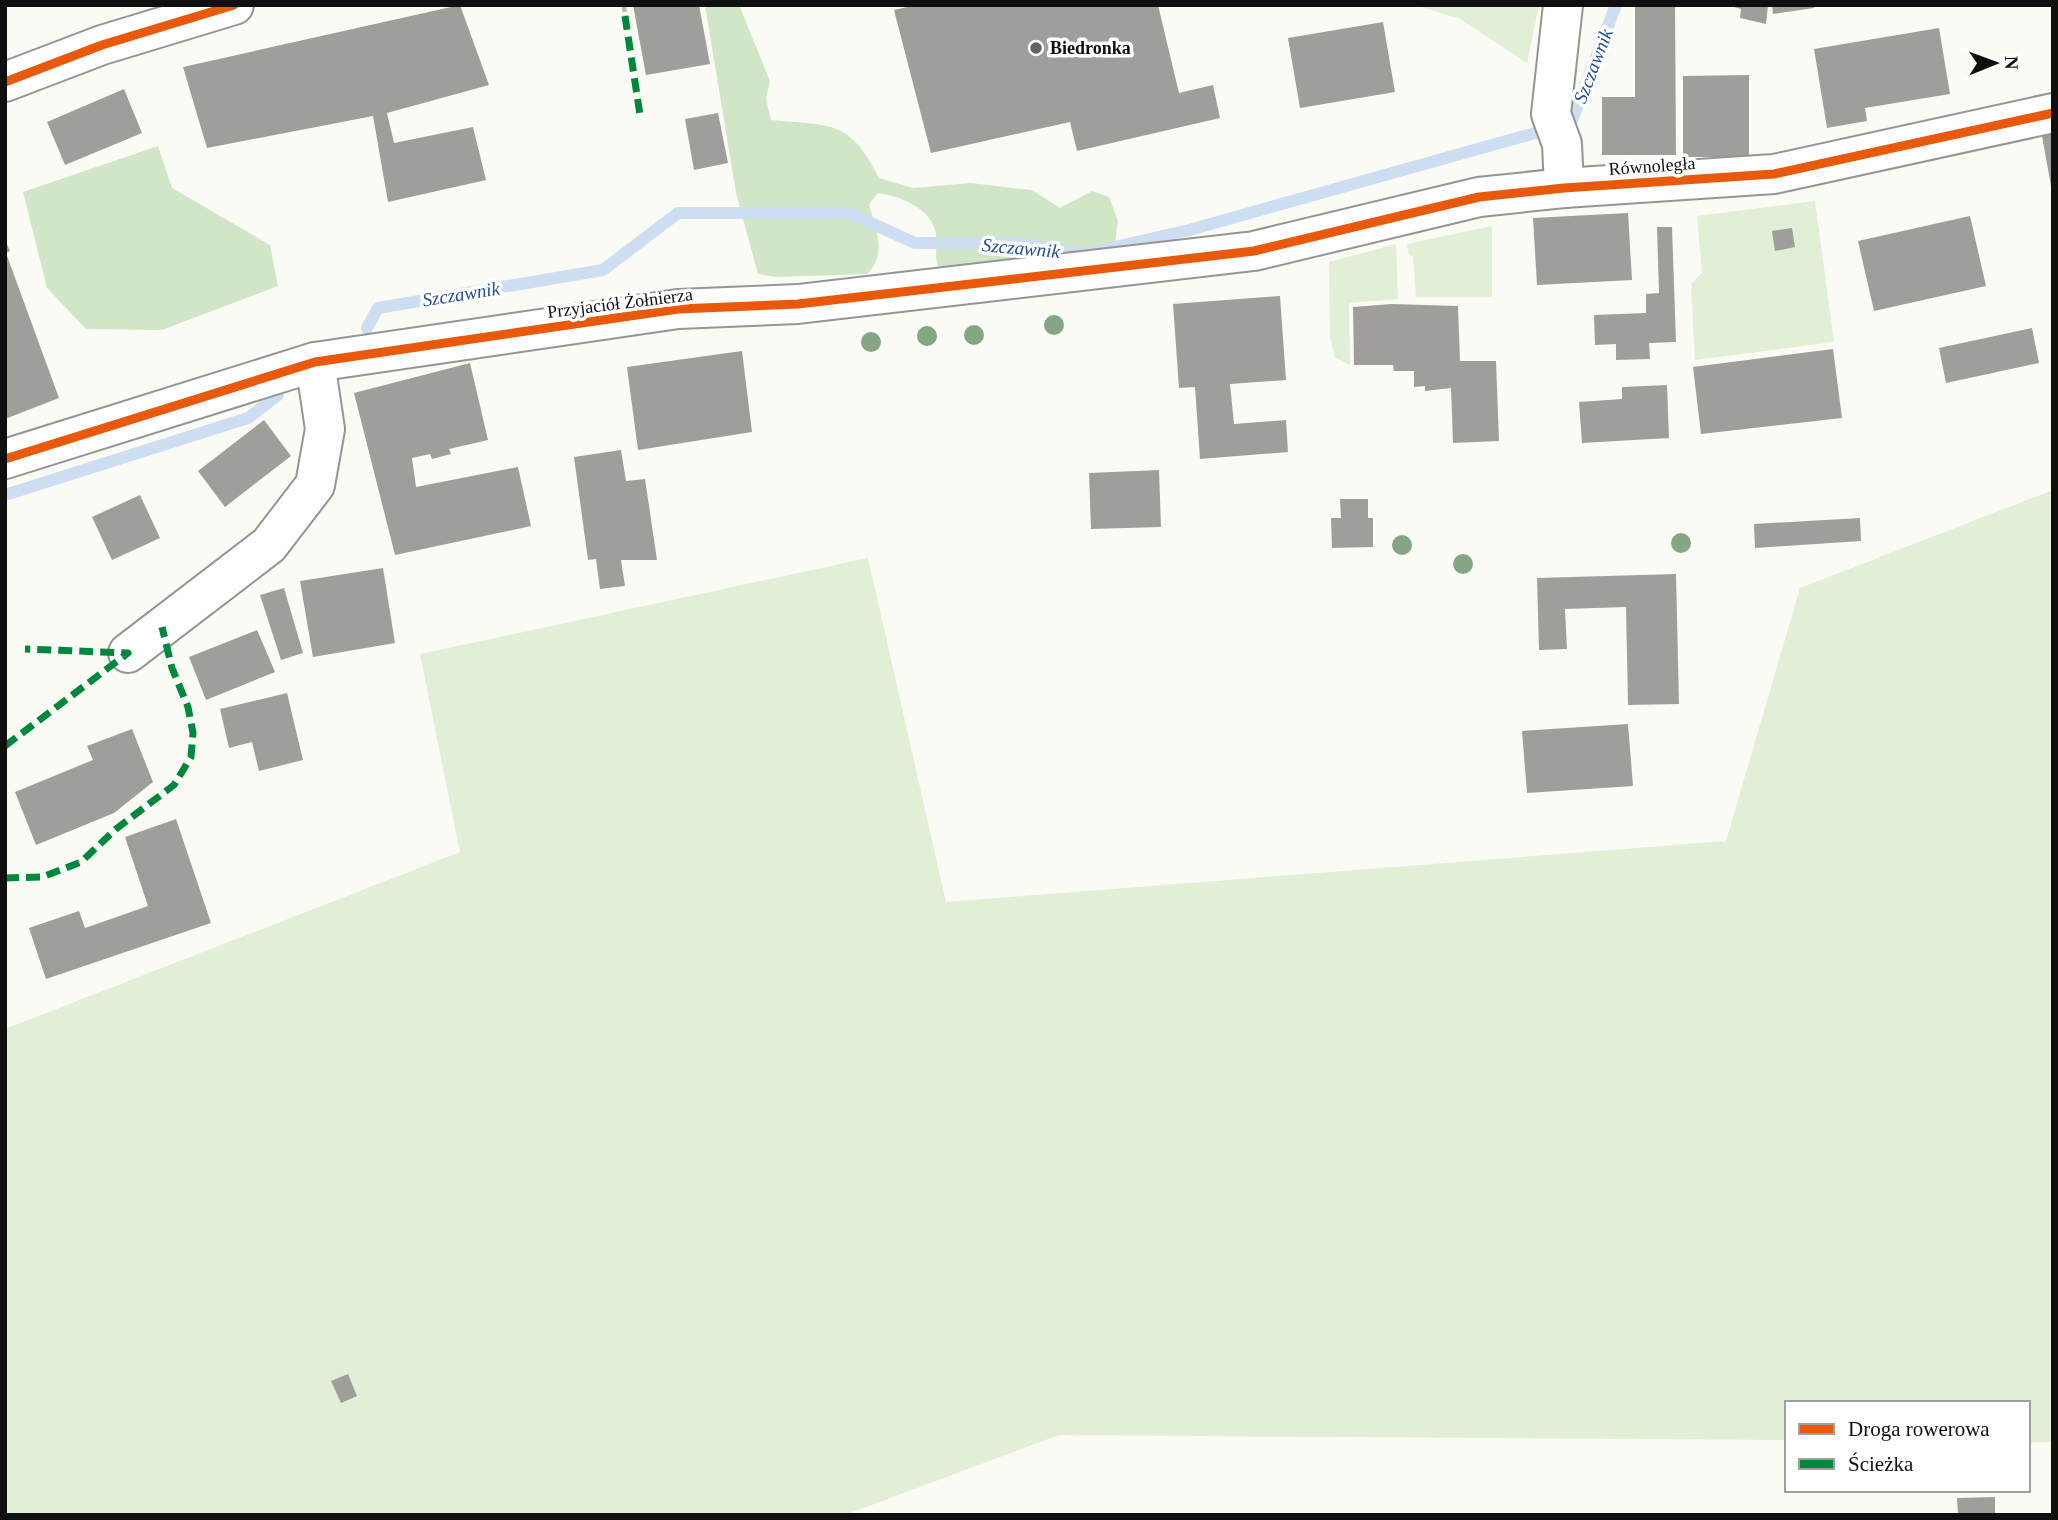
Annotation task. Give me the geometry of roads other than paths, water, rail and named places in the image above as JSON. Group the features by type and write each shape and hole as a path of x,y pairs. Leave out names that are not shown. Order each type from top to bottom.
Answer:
{"street":[{"path":"5,82 102,45 234,5"},
{"path":"1563,5 1557,129 1564,188"},
{"name":"Równoległa","path":"1254,251 1479,197 1564,188 1774,174 2053,113"},
{"name":"Przyjaciół Żołnierza","path":"5,459 315,362 678,309 799,304 1254,251"},
{"path":"128,653 269,545 315,485 325,429 315,362"}],"waterway":[{"name":"Szczawnik","path":"367,328 378,308 603,270 678,213 849,213 915,243 1015,243 1084,254 1189,230 1571,123 1616,5"},
{"name":"Szczawnik","path":"5,495 248,418 278,395"}],"place":[{"name":"Biedronka","path":"1036,48"}]}
